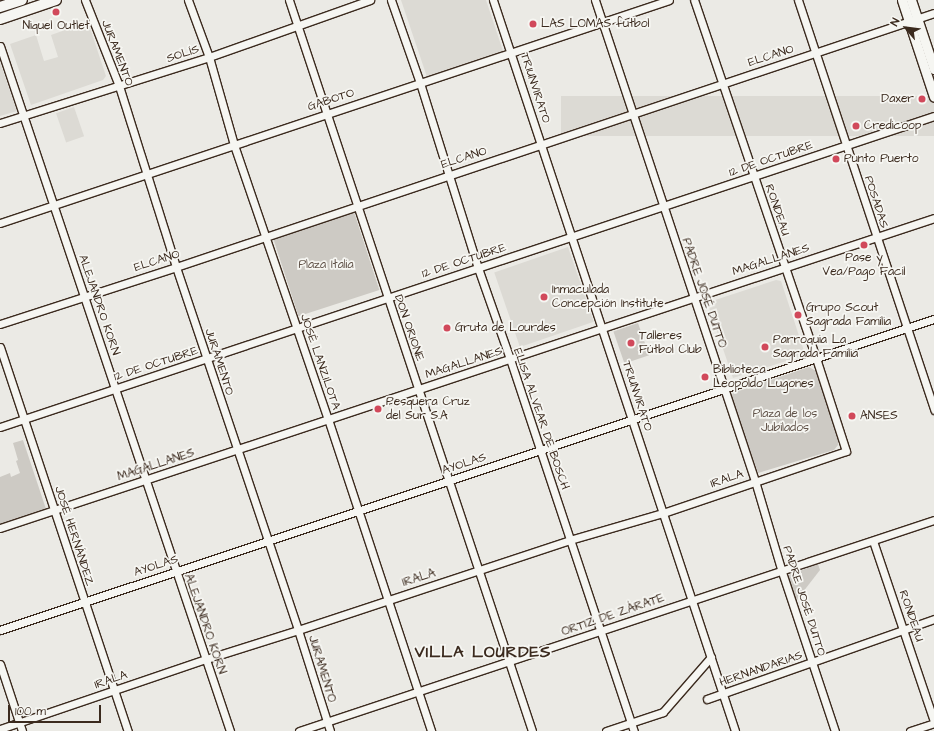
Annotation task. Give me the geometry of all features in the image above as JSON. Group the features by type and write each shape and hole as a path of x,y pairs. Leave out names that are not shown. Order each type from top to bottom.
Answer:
{"main road":[{"path":"0,7 22,0"},
{"path":"0,19 56,0"},
{"path":"902,0 913,20 934,68"},
{"path":"911,0 913,20 934,98"}],"street":[{"name":"JURAMENTO","path":"85,0 119,86 176,267 298,630 330,731"},
{"name":"JOSÉ LANZILOTA","path":"188,0 209,57 234,145 328,419 431,731"},
{"name":"DON ORIONE","path":"289,0 532,731"},
{"name":"SOLÍS","path":"0,123 209,57 297,24 370,0"},
{"name":"ELISA ALVEAR DE BOSCH","path":"391,0 420,83 478,268 510,359 634,731"},
{"name":"TRIUNVIRATO","path":"494,0 735,731"},
{"name":"PADRE JOSÉ DUTTO","path":"595,0 755,481 782,572 835,731"},
{"name":"GABOTO","path":"0,223 669,0"},
{"name":"RONDEAU","path":"694,0 724,83 846,451"},
{"name":"POSADAS","path":"798,0 934,410"},
{"name":"ELCANO","path":"0,324 176,267 357,205 934,13"},
{"name":"ALEJANDRO KORN","path":"0,46 230,731"},
{"name":"12 DE OCTUBRE","path":"0,427 934,116"},
{"name":"MAGALLANES","path":"0,528 934,218"},
{"name":"AYOLAS","path":"0,630 934,319"},
{"name":"JOSÉ HERNÁNDEZ","path":"0,347 128,731"},
{"name":"IRALA","path":"0,729 206,659 570,540 663,513 846,451"},
{"name":"ORTIZ DE ZÁRATE","path":"299,731 692,600 782,572 934,520"},
{"name":"RONDEAU","path":"873,541 904,629 934,722"},
{"name":"HERNANDARIAS","path":"707,699 934,619"},
{"name":"HERNANDARIAS","path":"606,731 663,712 711,657"},
{"path":"0,664 22,731"},
{"path":"910,731 934,722"}],"shaded area":[{"path":"401,0 486,0 503,51 427,77"},
{"path":"88,22 106,76 103,80 31,105 10,44 36,35 44,61 58,57 51,35"},
{"path":"0,62 17,111 0,116"},
{"path":"561,96 934,96 934,136 561,136"},
{"path":"74,107 84,136 66,142 56,113"},
{"name":"Inmaculada Concepción Institute","path":"568,247 594,322 520,347 494,272"},
{"path":"776,280 781,281 804,351 802,356 733,378 708,305 709,302"}],"green space":[{"name":"Plaza Italia","path":"354,212 379,290 298,316 273,238"},
{"name":"Talleres Fútbol Club","path":"638,323 649,355 624,364 613,331"},
{"name":"Plaza de los Jubilados","path":"809,367 816,371 838,440 838,445 834,450 758,473 731,398 733,393"},
{"path":"23,440 46,509 0,525 0,477 10,473 11,477 20,473 13,443"},
{"path":"818,564 820,570 796,601 788,578 789,575"}],"place":[{"name":"Niquel Outlet","path":"56,12"},
{"name":"LAS LOMAS futbol","path":"533,24"},
{"name":"Daxer","path":"922,99"},
{"name":"Credicoop","path":"856,126"},
{"name":"Punto Puerto","path":"836,159"},
{"name":"Pase y Vea/Pago Facil","path":"864,245"},
{"name":"Inmaculada Concepción Institute","path":"544,297"},
{"name":"Grupo Scout Sagrada Familia","path":"798,315"},
{"name":"Gruta de Lourdes","path":"447,328"},
{"name":"Talleres Fútbol Club","path":"631,343"},
{"name":"Parroquia La Sagrada Familia","path":"765,347"},
{"name":"Biblioteca Leopoldo Lugones","path":"705,377"},
{"name":"Pesquera Cruz del Sur S.A","path":"378,409"},
{"name":"ANSES","path":"852,416"}],"district":[{"name":"VILLA LOURDES","path":"483,652"}]}
